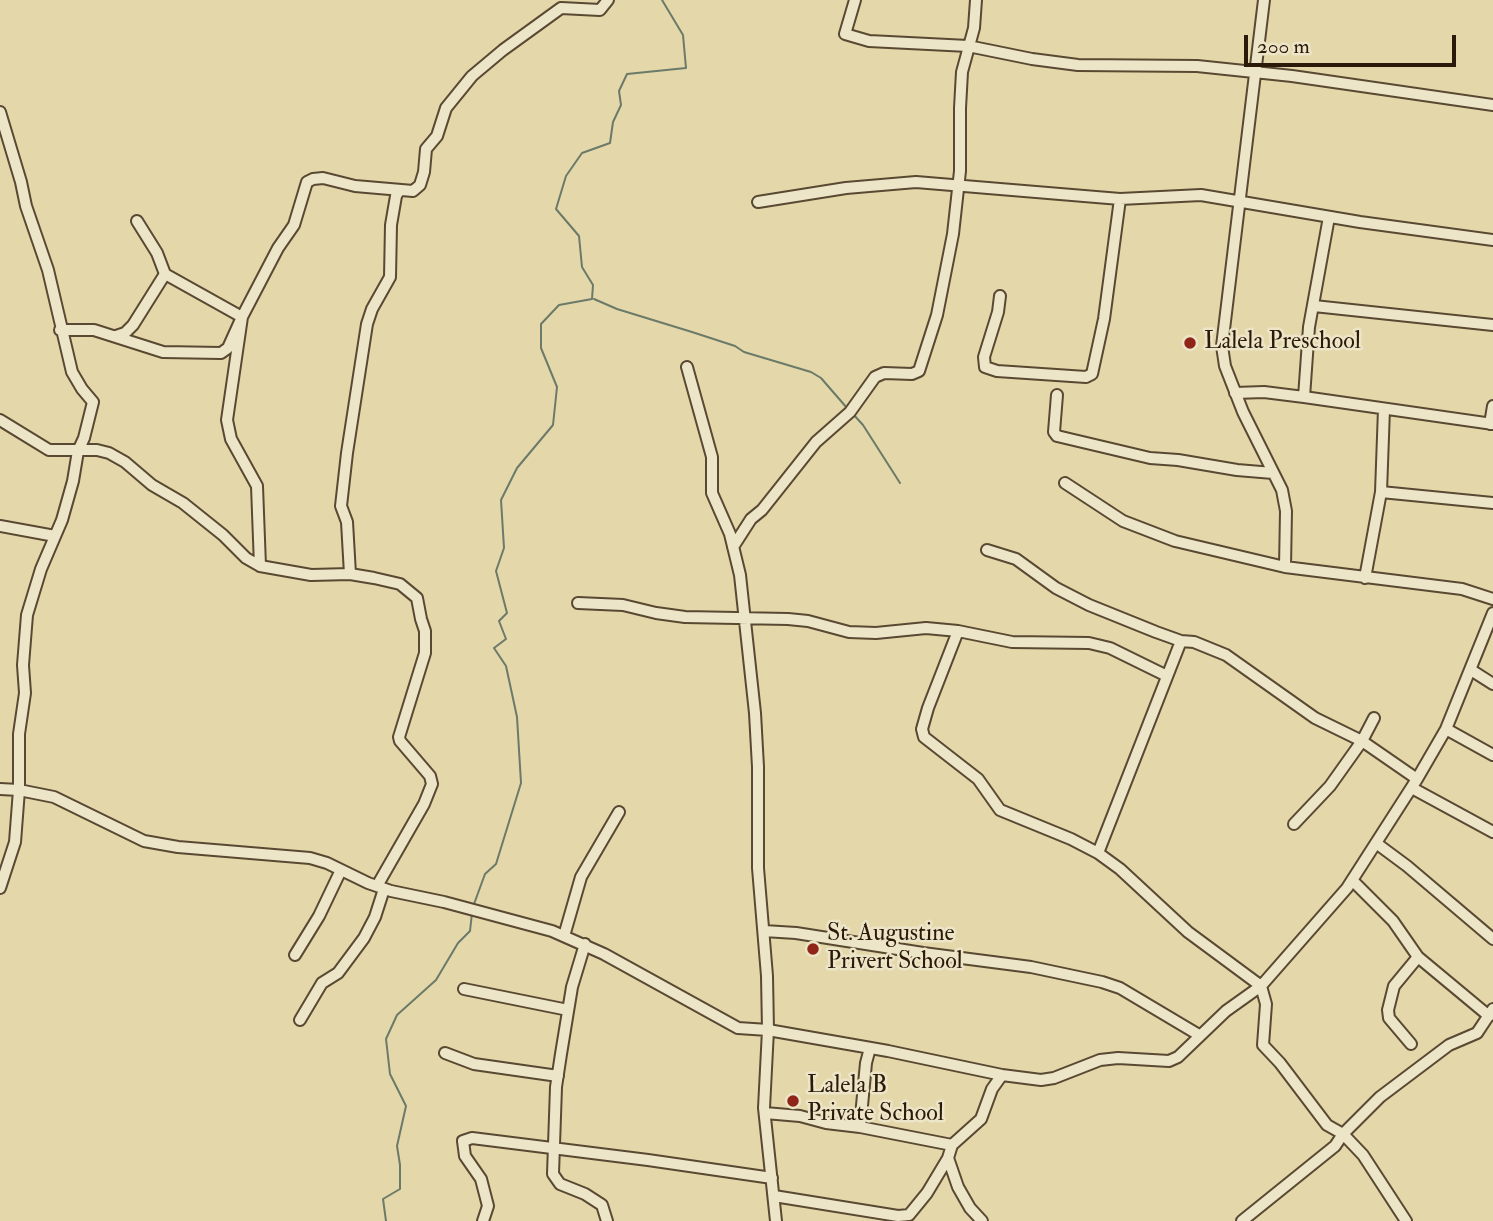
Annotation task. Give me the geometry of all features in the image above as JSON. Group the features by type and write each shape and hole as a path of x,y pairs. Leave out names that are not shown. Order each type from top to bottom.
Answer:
{"street":[{"path":"60,330 94,330 158,351 221,353 228,348 278,248 294,225 307,182 313,178 323,178 355,186 413,191 420,185 426,149 437,136 452,99 472,76 561,8 600,10 608,0"},
{"path":"855,0 845,34 869,41 968,46 1054,62 1197,66 1292,76 1493,105"},
{"path":"733,547 751,519 762,510 816,442 850,412 875,377 884,373 912,374 919,371 947,272 959,186 962,72 974,28 976,0"},
{"path":"1264,0 1238,201 1222,356 1236,393 1282,490 1286,511 1285,567"},
{"path":"0,112 28,214 48,270 72,372 82,390 92,397 93,402 78,451 73,481 27,615 23,665 25,701 19,734 15,842 0,888"},
{"path":"758,202 846,188 916,182 1120,199 1201,195 1329,217 1493,240"},
{"path":"350,574 347,522 341,506 347,453 367,324 372,309 390,277 391,225 399,191"},
{"path":"1000,296 998,312 984,357 985,367 1086,377 1092,374 1104,319 1120,199"},
{"path":"1304,397 1309,327 1329,217"},
{"path":"137,221 152,243 165,274 242,317"},
{"path":"117,336 133,326 165,274"},
{"path":"1314,306 1493,325"},
{"path":"242,317 227,420 231,439 257,486 260,566"},
{"path":"687,367 712,457 712,492 733,547 740,575 745,620 758,767 758,868 764,930 768,1030 765,1113 776,1221"},
{"path":"1236,393 1264,392 1491,424 1493,406"},
{"path":"1057,395 1054,432 1057,436 1150,458 1273,473"},
{"path":"1365,578 1381,492 1384,409"},
{"path":"0,420 49,450 97,450 109,453 125,462 152,485 183,503 246,558 260,566 311,575 350,574 400,584 417,598 426,638 425,653 399,737 430,776 432,784 381,887 375,917 364,938 338,973 322,983 300,1020"},
{"path":"1065,484 1123,520 1175,541 1285,567 1462,589 1493,598"},
{"path":"1381,492 1493,503"},
{"path":"0,526 55,536"},
{"path":"987,550 1016,559 1056,588 1089,605 1181,641 1194,642 1226,655 1315,718 1362,741 1415,783 1493,832"},
{"path":"578,603 614,603 685,617 798,620 849,632 926,628 958,631 1012,642 1079,642 1099,645 1167,676"},
{"path":"0,789 54,797 144,841 199,849 295,855 327,863 381,887 564,936 662,984 738,1028 768,1030 1002,1075 1041,1080 1100,1060 1118,1058 1168,1061 1178,1057 1226,1011 1261,986 1352,880 1415,783 1446,729 1492,615"},
{"path":"958,631 928,708 922,729 924,737 978,779 1000,810 1098,853 1120,869 1181,926 1261,986 1266,1004 1263,1045 1327,1125 1343,1134 1363,1155 1406,1221"},
{"path":"1098,853 1181,641"},
{"path":"1471,670 1493,684"},
{"path":"1294,824 1330,786 1362,741 1374,718"},
{"path":"1446,729 1493,755"},
{"path":"564,936 581,877 619,812"},
{"path":"1376,843 1493,939"},
{"path":"295,956 319,916 341,870"},
{"path":"1242,1221 1335,1146 1343,1134 1380,1097 1449,1045 1477,1033 1491,1013 1418,957 1393,921 1352,880"},
{"path":"764,930 1031,967 1102,982 1120,988 1199,1035"},
{"path":"585,944 572,987 558,1076 553,1174 560,1184 602,1205 607,1221"},
{"path":"1411,1044 1390,1018 1388,1010 1394,986 1418,957"},
{"path":"464,989 568,1010"},
{"path":"860,1127 870,1048"},
{"path":"445,1053 474,1064 558,1076"},
{"path":"774,1196 911,1218 948,1158 952,1145 981,1119 992,1089 1002,1075"},
{"path":"765,1113 800,1116 952,1145"},
{"path":"483,1221 488,1206 481,1179 465,1156 463,1141 472,1138 772,1178"},
{"path":"948,1158 958,1187 970,1208 982,1221"}],"waterway":[{"path":"474,904 485,874 496,864 521,783 517,717 506,666 494,648 506,639 499,621 507,613 496,571 504,548 501,500 517,468 553,425 557,387 541,348 541,324 559,305 592,299 593,285 582,267 579,236 556,209 566,176 582,153 610,143 613,122 621,105 619,91 627,74 686,68 683,35 662,0"},
{"path":"594,299 617,309 735,346 744,352 811,372 821,378 847,408"},
{"path":"853,414 900,483"},
{"path":"386,1221 383,1199 400,1189 397,1146 406,1106 390,1074 386,1039 397,1015 436,980 458,943 470,931 472,913"}],"place":[{"name":"Lalela Preschool","path":"1190,343"},
{"name":"St. Augustine Privert School","path":"813,949"},
{"name":"Lalela B Private School","path":"793,1101"}]}
